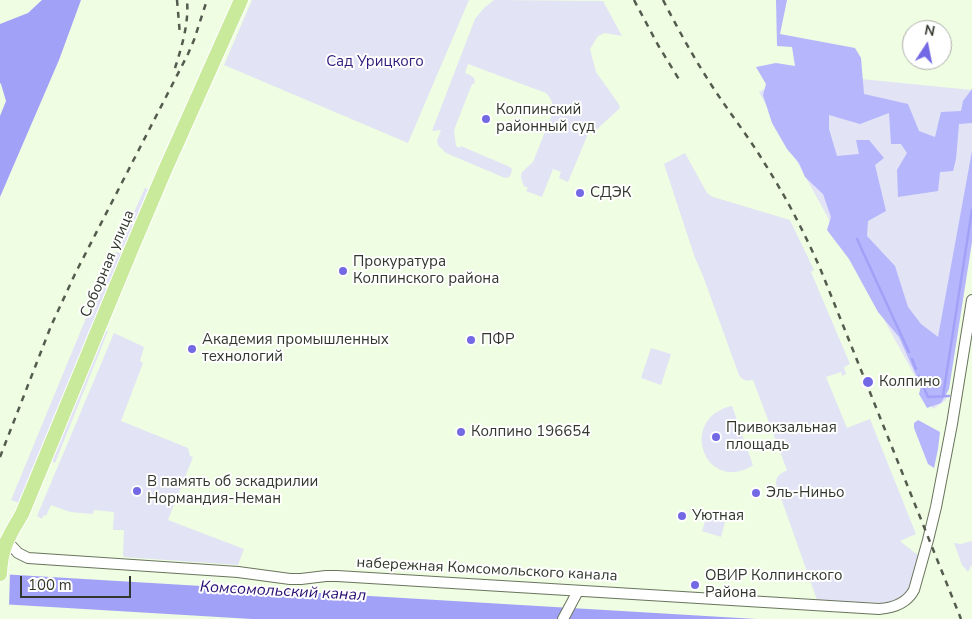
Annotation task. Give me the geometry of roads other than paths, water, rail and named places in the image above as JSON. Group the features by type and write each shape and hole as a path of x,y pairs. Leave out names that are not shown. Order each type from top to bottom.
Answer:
{"main road":[{"name":"Соборная улица","path":"0,574 3,552 2,536 22,514 131,250 241,0"}],"street":[{"name":"набережная Комсомольского канала","path":"2,536 22,556 36,559 238,572 290,579 338,576 886,609 901,604 912,594 917,582 928,540 948,444 972,300"},
{"path":"563,619 578,591"}],"water":[{"path":"42,0 81,0 59,60 0,197 0,116 6,101 0,83 0,24 28,13"},
{"name":"Комсомольский канал","path":"0,574 756,619 252,619 0,604"}],"waterway":[{"path":"943,396 972,210"},
{"path":"857,239 909,352"},
{"path":"912,359 916,369"},
{"path":"919,376 928,397 949,396"}],"railway":[{"path":"177,0 180,35"},
{"path":"175,68 186,26 187,0"},
{"path":"0,457 51,326 75,274 188,54 207,0"},
{"path":"634,0 680,81"},
{"path":"663,0 716,92 773,176 808,241 961,619"}],"place":[{"name":"Колпинский районный суд","path":"486,119"},
{"name":"СДЭК","path":"580,193"},
{"name":"Прокуратура Колпинского района","path":"343,271"},
{"name":"ПФР","path":"471,340"},
{"name":"Академия промышленных технологий","path":"192,349"},
{"name":"Колпино","path":"868,382"},
{"name":"Колпино 196654","path":"461,432"},
{"name":"Привокзальная площадь","path":"716,437"},
{"name":"В память об эскадрилии Нормандия-Неман","path":"137,491"},
{"name":"Эль-Ниньо","path":"756,493"},
{"name":"Уютная","path":"682,516"},
{"name":"ОВИР Колпинского Района","path":"695,585"}],"park label":[{"name":"Сад Урицкого","path":"375,62"}]}
